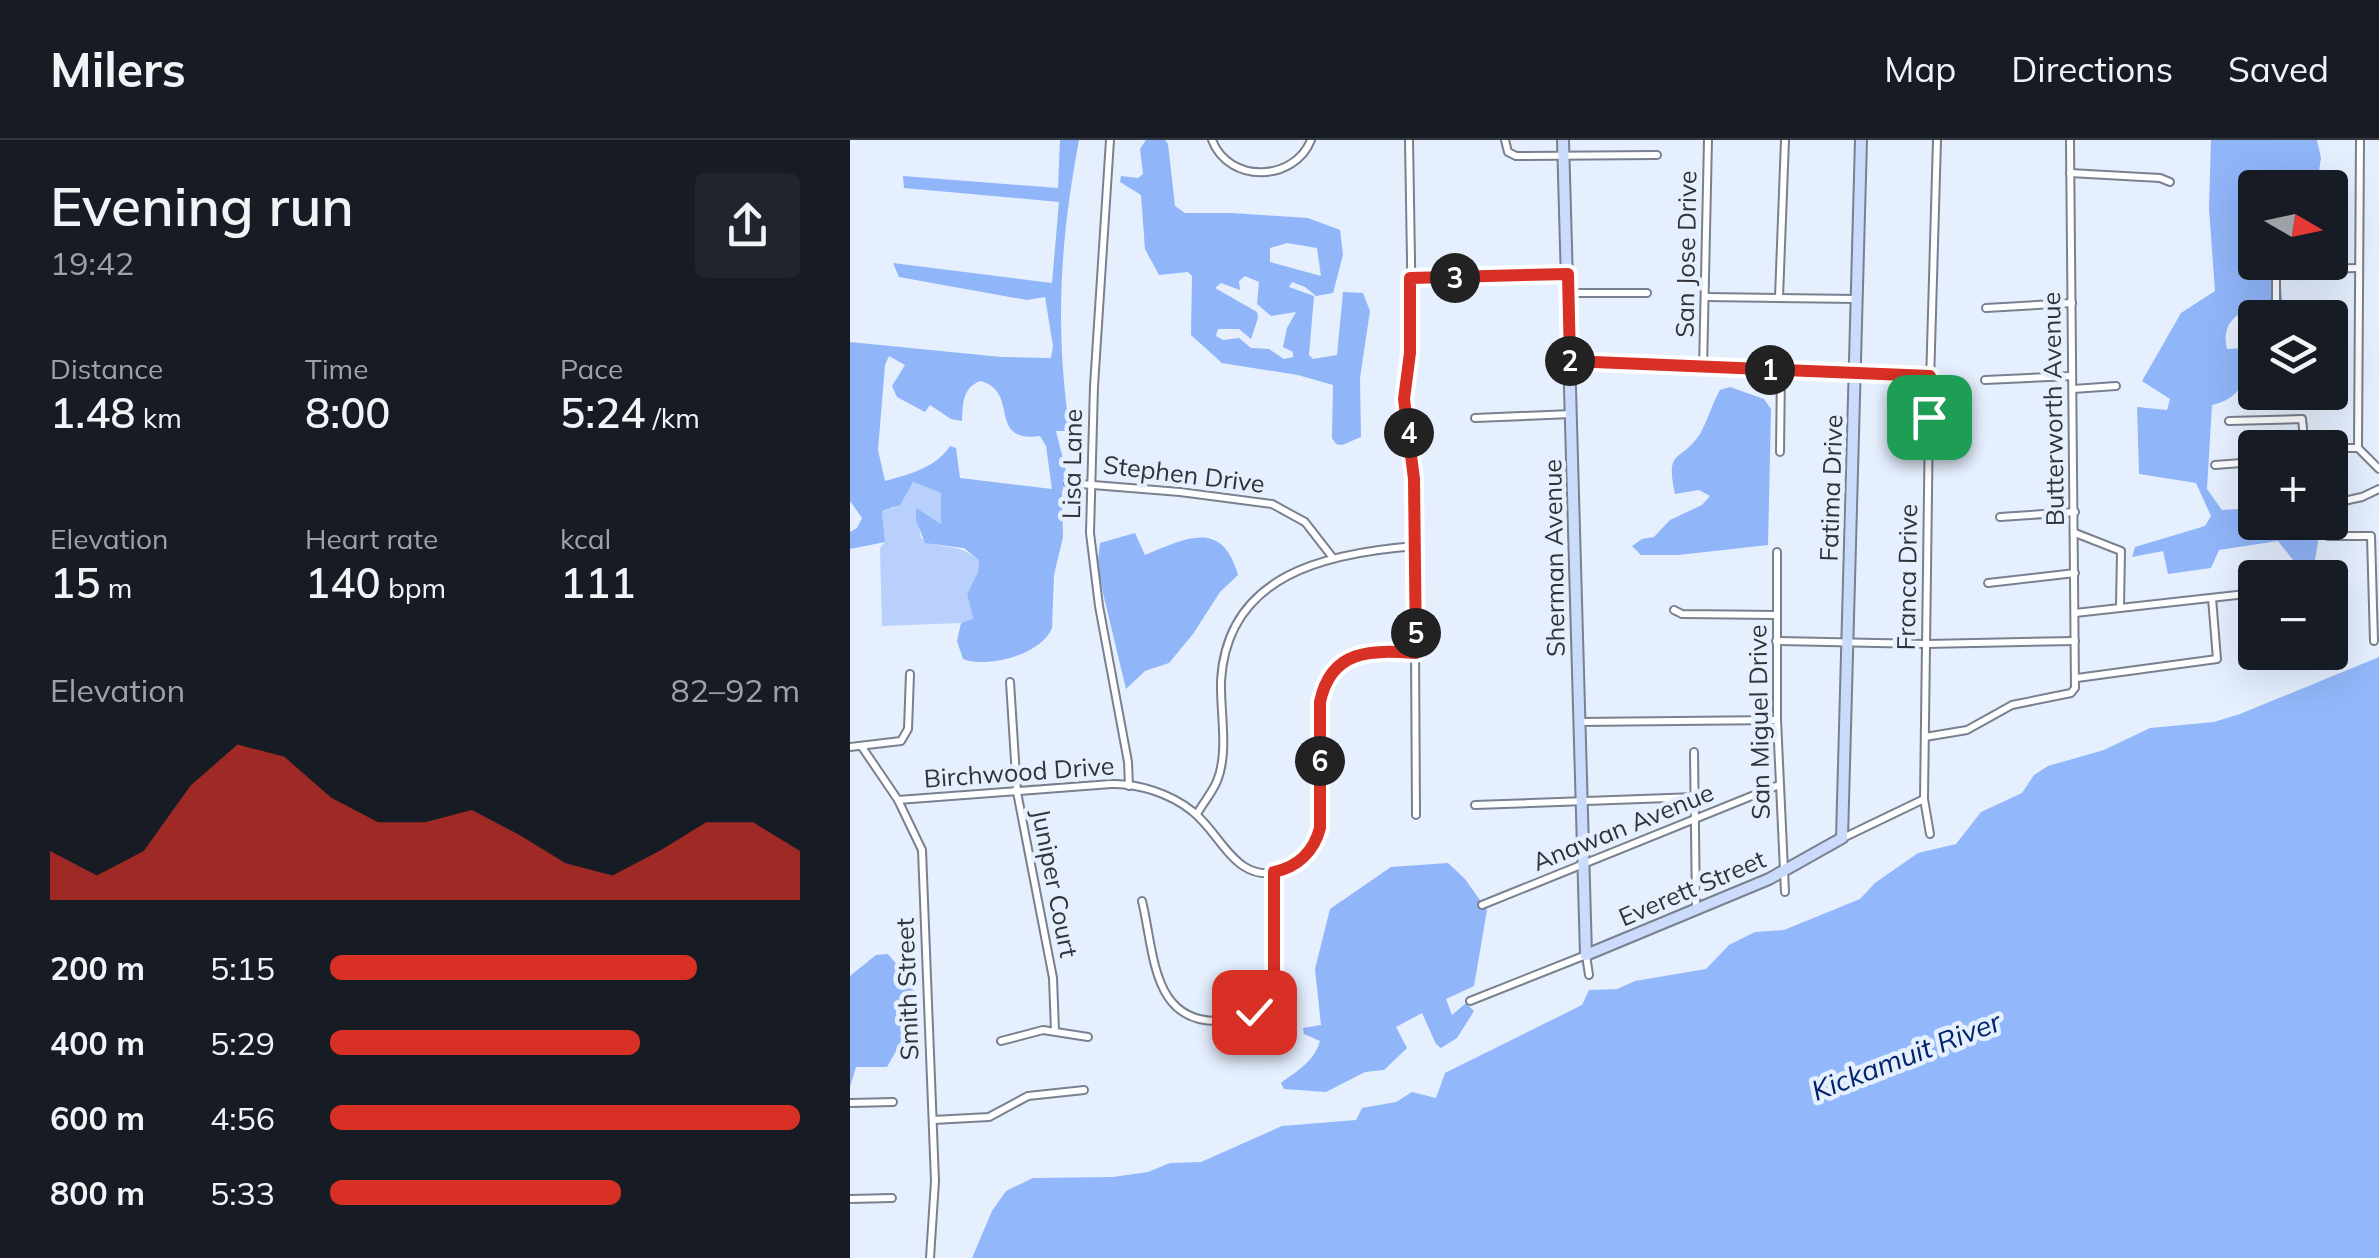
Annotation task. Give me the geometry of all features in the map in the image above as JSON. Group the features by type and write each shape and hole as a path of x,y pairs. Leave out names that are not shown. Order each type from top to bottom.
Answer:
{"street":[{"name":"Lisa Lane","path":"1110,140 1090,482 1093,566 1129,786"},
{"path":"1212,140 1216,150 1232,164 1244,170 1274,172 1289,168 1302,157 1311,140"},
{"path":"1409,140 1410,353 1404,399 1412,444 1415,546 1416,814"},
{"path":"1505,140 1508,152 1516,156 1657,155"},
{"name":"Sherman Avenue","path":"1563,140 1582,865 1589,975"},
{"name":"San Jose Drive","path":"1703,369 1708,140"},
{"path":"1779,297 1785,140"},
{"name":"Fatima Drive","path":"1842,838 1861,140"},
{"name":"Franca Drive","path":"1930,834 1924,799 1937,140"},
{"name":"Butterworth Avenue","path":"2070,140 2077,678"},
{"path":"2358,448 2360,140"},
{"path":"2070,173 2160,178 2170,182"},
{"path":"2276,300 2277,273 2287,268 2360,268"},
{"path":"1410,278 1568,274"},
{"path":"1569,293 1646,293"},
{"path":"1705,297 1857,299"},
{"path":"1986,308 2072,303"},
{"path":"1570,361 1930,376"},
{"path":"1780,371 1780,452"},
{"path":"1985,380 2072,376"},
{"path":"2073,390 2116,386"},
{"path":"1475,418 1570,414"},
{"path":"2229,422 2302,419 2303,430"},
{"path":"2348,448 2358,448 2379,468"},
{"path":"2215,465 2238,463"},
{"name":"Stephen Drive","path":"1068,483 1090,482 1272,504 1305,522 1333,558"},
{"path":"2348,500 2379,489"},
{"path":"2000,516 2075,512"},
{"path":"2075,534 2121,551 2120,607"},
{"path":"2348,536 2371,536 2374,641"},
{"path":"1196,814 1220,769 1226,651 1250,603 1274,583 1333,558 1415,546"},
{"name":"San Miguel Drive","path":"1777,552 1778,785 1785,892"},
{"path":"1988,582 2075,574"},
{"path":"2075,613 2238,595"},
{"path":"1925,737 1967,730 2012,705 2070,693 2077,678 2217,659 2212,598"},
{"path":"1674,610 1682,614 1776,615"},
{"path":"1776,641 2075,641"},
{"path":"1142,901 1153,966 1168,997 1179,1009 1200,1019 1234,1020 1259,1009 1272,990 1274,872 1294,865 1316,842 1320,702 1329,677 1357,655 1416,653"},
{"path":"850,747 893,744 905,736 910,674"},
{"name":"Juniper Court","path":"1010,682 1017,792 1053,978 1056,1031"},
{"path":"1578,722 1777,720"},
{"name":"Smith Street","path":"862,747 898,800 922,850 935,1200 930,1258"},
{"path":"1694,752 1696,908"},
{"name":"Birchwood Drive","path":"898,800 1111,784 1129,786 1170,797 1196,814 1236,862 1259,872 1274,872"},
{"name":"Anawan Avenue","path":"1482,905 1778,785"},
{"path":"1476,805 1696,797"},
{"name":"Everett Street","path":"1470,1001 1783,871 1924,799"},
{"path":"1001,1041 1044,1030 1088,1037"},
{"path":"932,1120 989,1117 1028,1096 1084,1090"},
{"path":"850,1104 894,1102"},
{"path":"850,1199 892,1198"}],"shaded area":[{"path":"1060,140 1079,140 1064,244 1061,312 1064,382 1068,418 1073,421 1069,431 1056,431 1067,475 1062,492 1063,537 1054,575 1052,628 1026,652 974,662 963,659 957,641 961,623 973,619 967,594 978,572 979,560 964,548 925,543 916,520 916,508 941,524 941,493 913,482 900,505 882,511 885,542 850,549 850,532 862,518 850,501 850,342 1051,358 1053,346 1045,297 1027,300 899,277 893,263 1052,283 1059,202 904,188 903,176 1058,188","holes":["889,356 905,365 892,386 897,397 925,412 930,405 951,419 962,421 965,397 974,384 980,381 992,387 1014,432 1040,436 1046,446 1052,489 960,478 956,448 950,446 930,465 885,481 878,450 885,365"]},
{"path":"1146,140 1165,140 1168,144 1175,206 1185,213 1308,218 1340,230 1343,255 1333,293 1316,296 1292,282 1289,287 1314,296 1309,355 1313,359 1337,355 1343,292 1363,293 1370,311 1360,378 1361,437 1342,445 1332,438 1333,385 1298,375 1222,363 1191,335 1192,276 1188,272 1159,275 1145,249 1141,195 1120,182 1121,176 1138,178 1143,174 1140,149","holes":["1287,243 1317,248 1321,276 1270,262 1270,248","1245,276 1259,282 1257,304 1271,316 1296,312 1283,347 1293,352 1293,357 1284,359 1269,349 1251,348 1239,338 1223,340 1216,336 1218,329 1239,329 1251,339 1257,312 1215,288 1221,283 1240,290 1239,281"]},
{"path":"2211,140 2317,140 2319,170 2238,170 2238,280 2280,280 2282,300 2238,300 2238,315 2228,326 2226,340 2227,349 2238,348 2238,390 2212,405 2207,489 2222,510 2238,509 2238,540 2318,540 2315,560 2293,560 2278,541 2219,550 2211,568 2168,574 2163,551 2132,557 2135,547 2205,526 2211,516 2196,483 2139,474 2137,407 2167,410 2170,399 2142,381 2181,313 2215,291 2209,208"},
{"path":"1730,387 1764,399 1771,409 1768,545 1641,555 1632,546 1654,537 1670,520 1702,505 1710,496 1699,490 1675,494 1673,462 1700,434 1720,390"},
{"path":"913,482 941,493 942,525 916,509 921,538 962,550 979,560 978,572 967,594 973,620 882,626 882,511 894,508"},
{"path":"1135,533 1145,555 1189,539 1213,540 1231,557 1238,575 1220,592 1169,663 1145,671 1126,689 1097,568 1100,543"},
{"path":"1448,863 1487,910 1474,986 1446,999 1452,1015 1466,1003 1474,1011 1457,1038 1441,1048 1422,1013 1396,1027 1407,1048 1384,1070 1365,1072 1326,1092 1284,1089 1281,1083 1310,1060 1320,1041 1304,1034 1303,1028 1321,1025 1315,969 1330,909 1391,867"},
{"path":"888,954 912,983 921,1020 887,1067 856,1067 850,1087 850,976 876,955"}],"water":[{"name":"Kickamuit River","path":"2379,657 2379,1258 972,1258 992,1211 1006,1191 1033,1178 1113,1177 1148,1172 1170,1163 1201,1162 1282,1126 1356,1120 1362,1108 1396,1102 1412,1092 1436,1098 1445,1073 1582,1005 1589,990 1617,989 1635,981 1706,969 1729,945 1755,932 1784,930 1860,899 1875,883 1918,853 1956,844 1981,812 2022,793 2034,775 2048,766 2104,750 2150,728 2214,722 2240,714"}],"route":[{"path":"1254,1012 1271,994 1274,984 1274,872 1305,856 1316,842 1320,828 1320,702 1329,677 1357,655 1416,653 1414,479 1404,399 1412,321 1410,278 1568,274 1570,361 1930,376 1929,417"}]}
